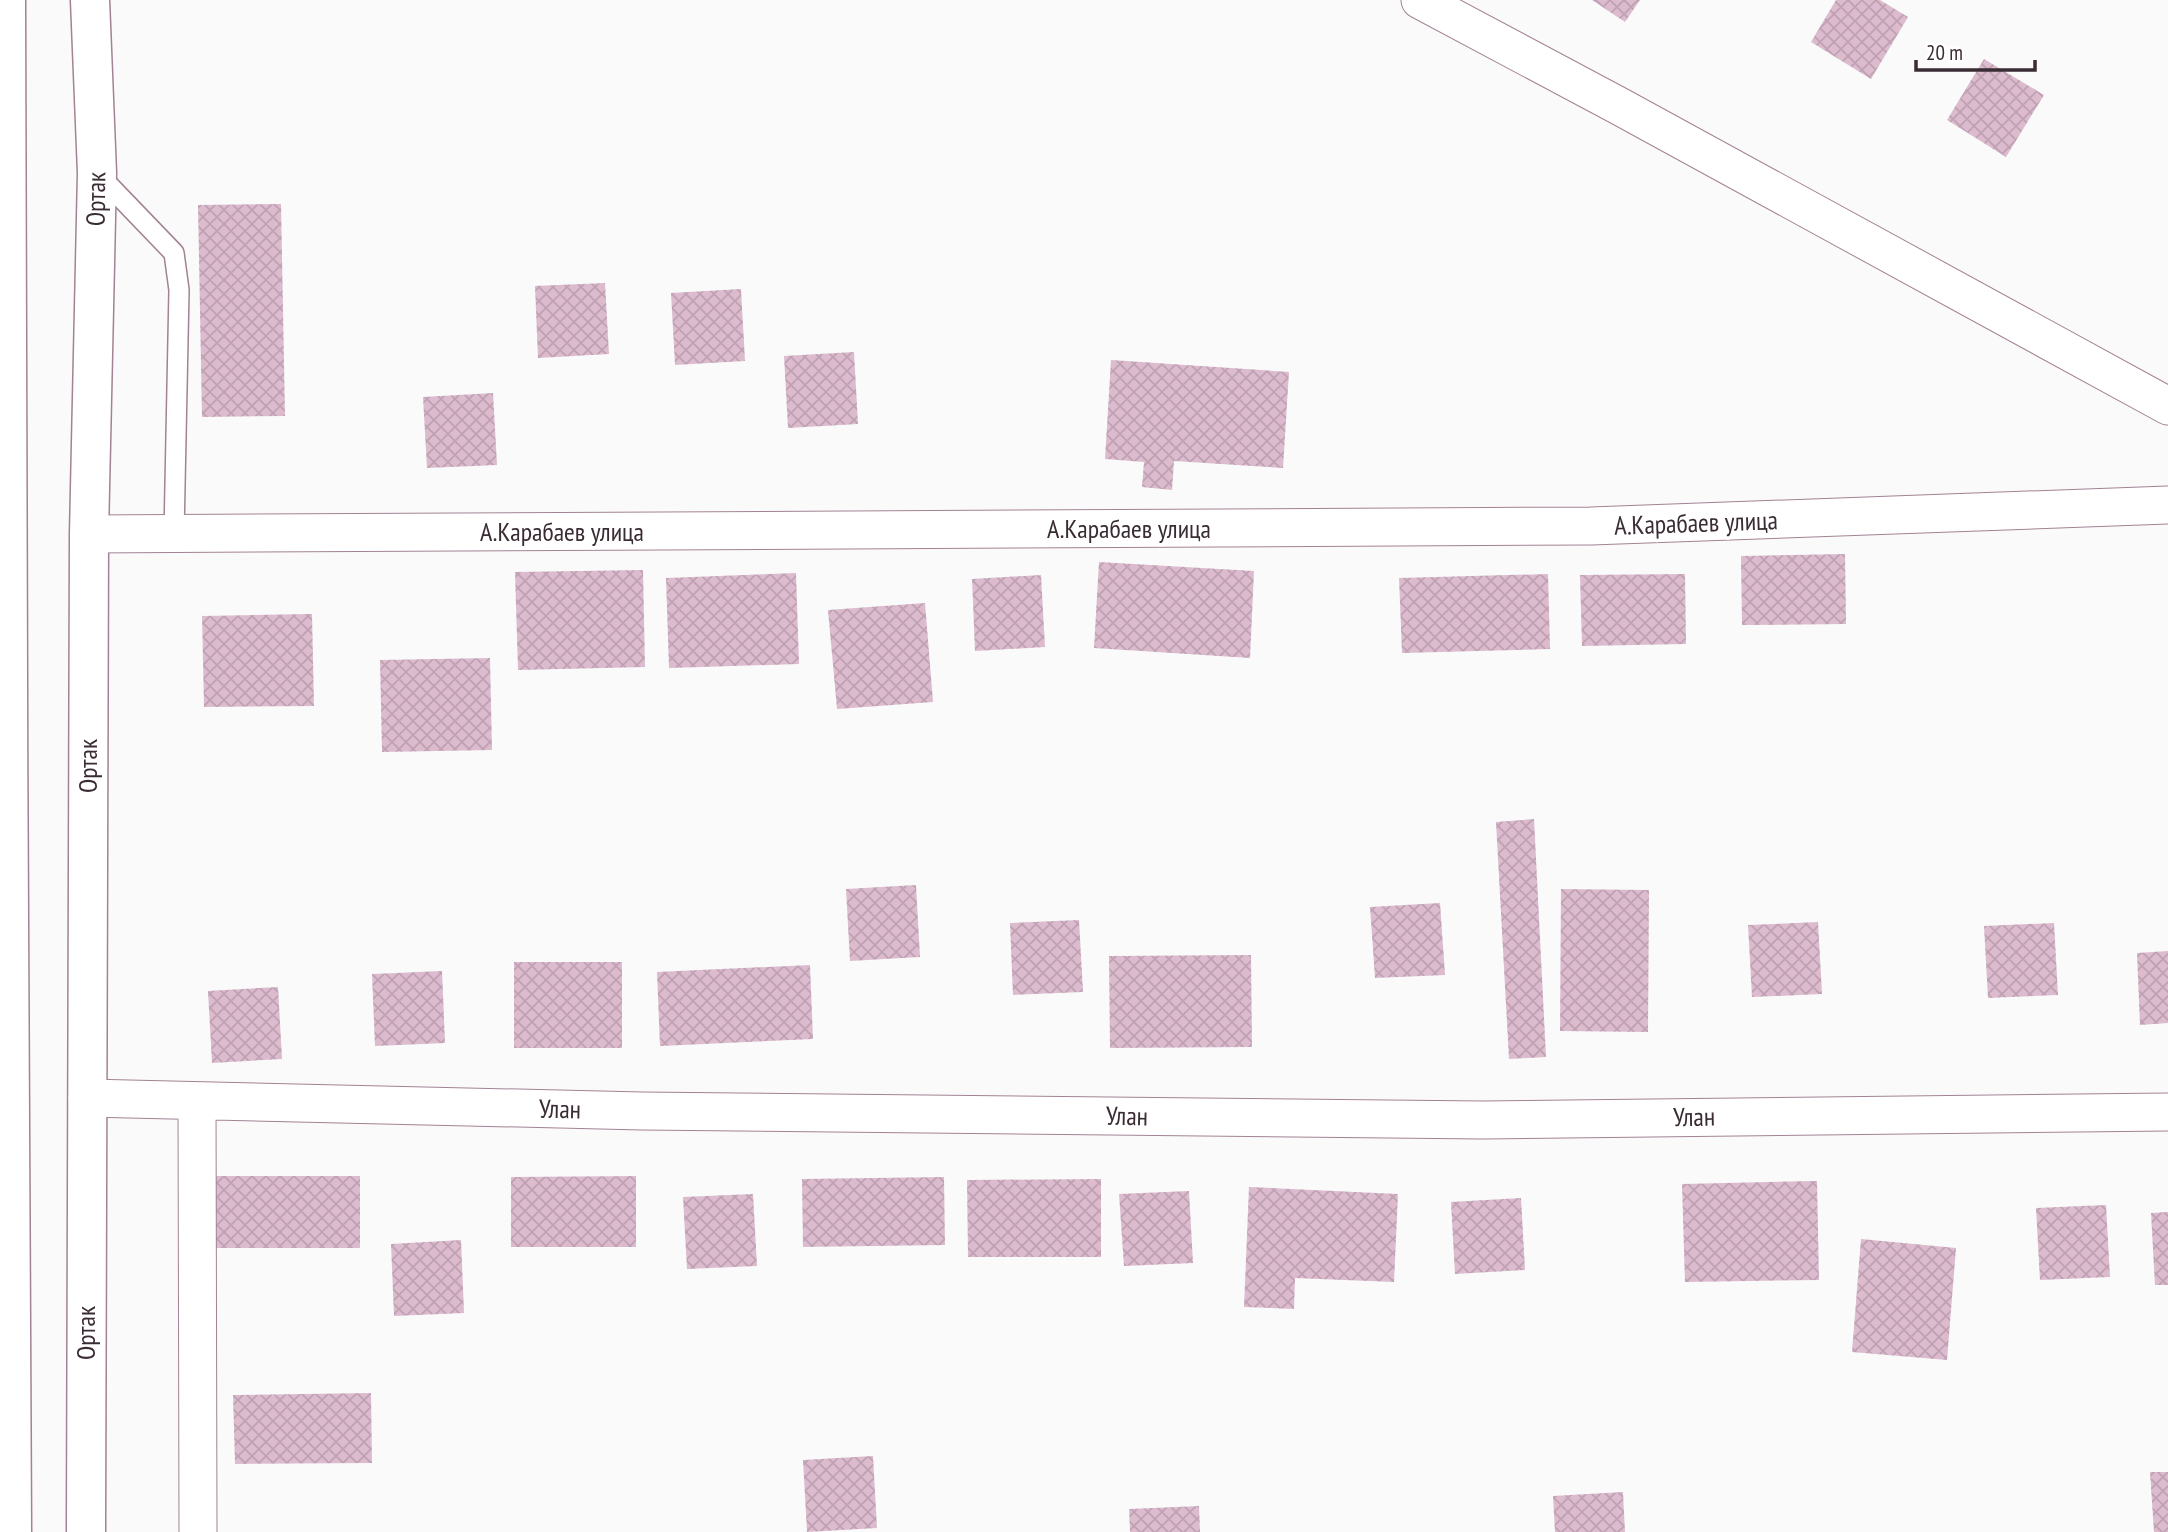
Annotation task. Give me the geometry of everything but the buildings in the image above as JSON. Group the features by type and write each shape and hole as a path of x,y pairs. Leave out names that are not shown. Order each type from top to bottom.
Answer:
{"street":[{"path":"6,0 4,1110 12,1532"},
{"name":"Ортак","path":"86,1532 89,534 97,173 90,0"},
{"path":"1420,0 2168,407"},
{"name":"А.Карабаев улица","path":"89,534 1591,526 2168,505"},
{"name":"Улан","path":"87,1098 642,1111 1483,1120 2168,1112"},
{"path":"197,1101 198,1532"}],"lane":[{"path":"97,173 174,253 179,290 174,534"}]}
